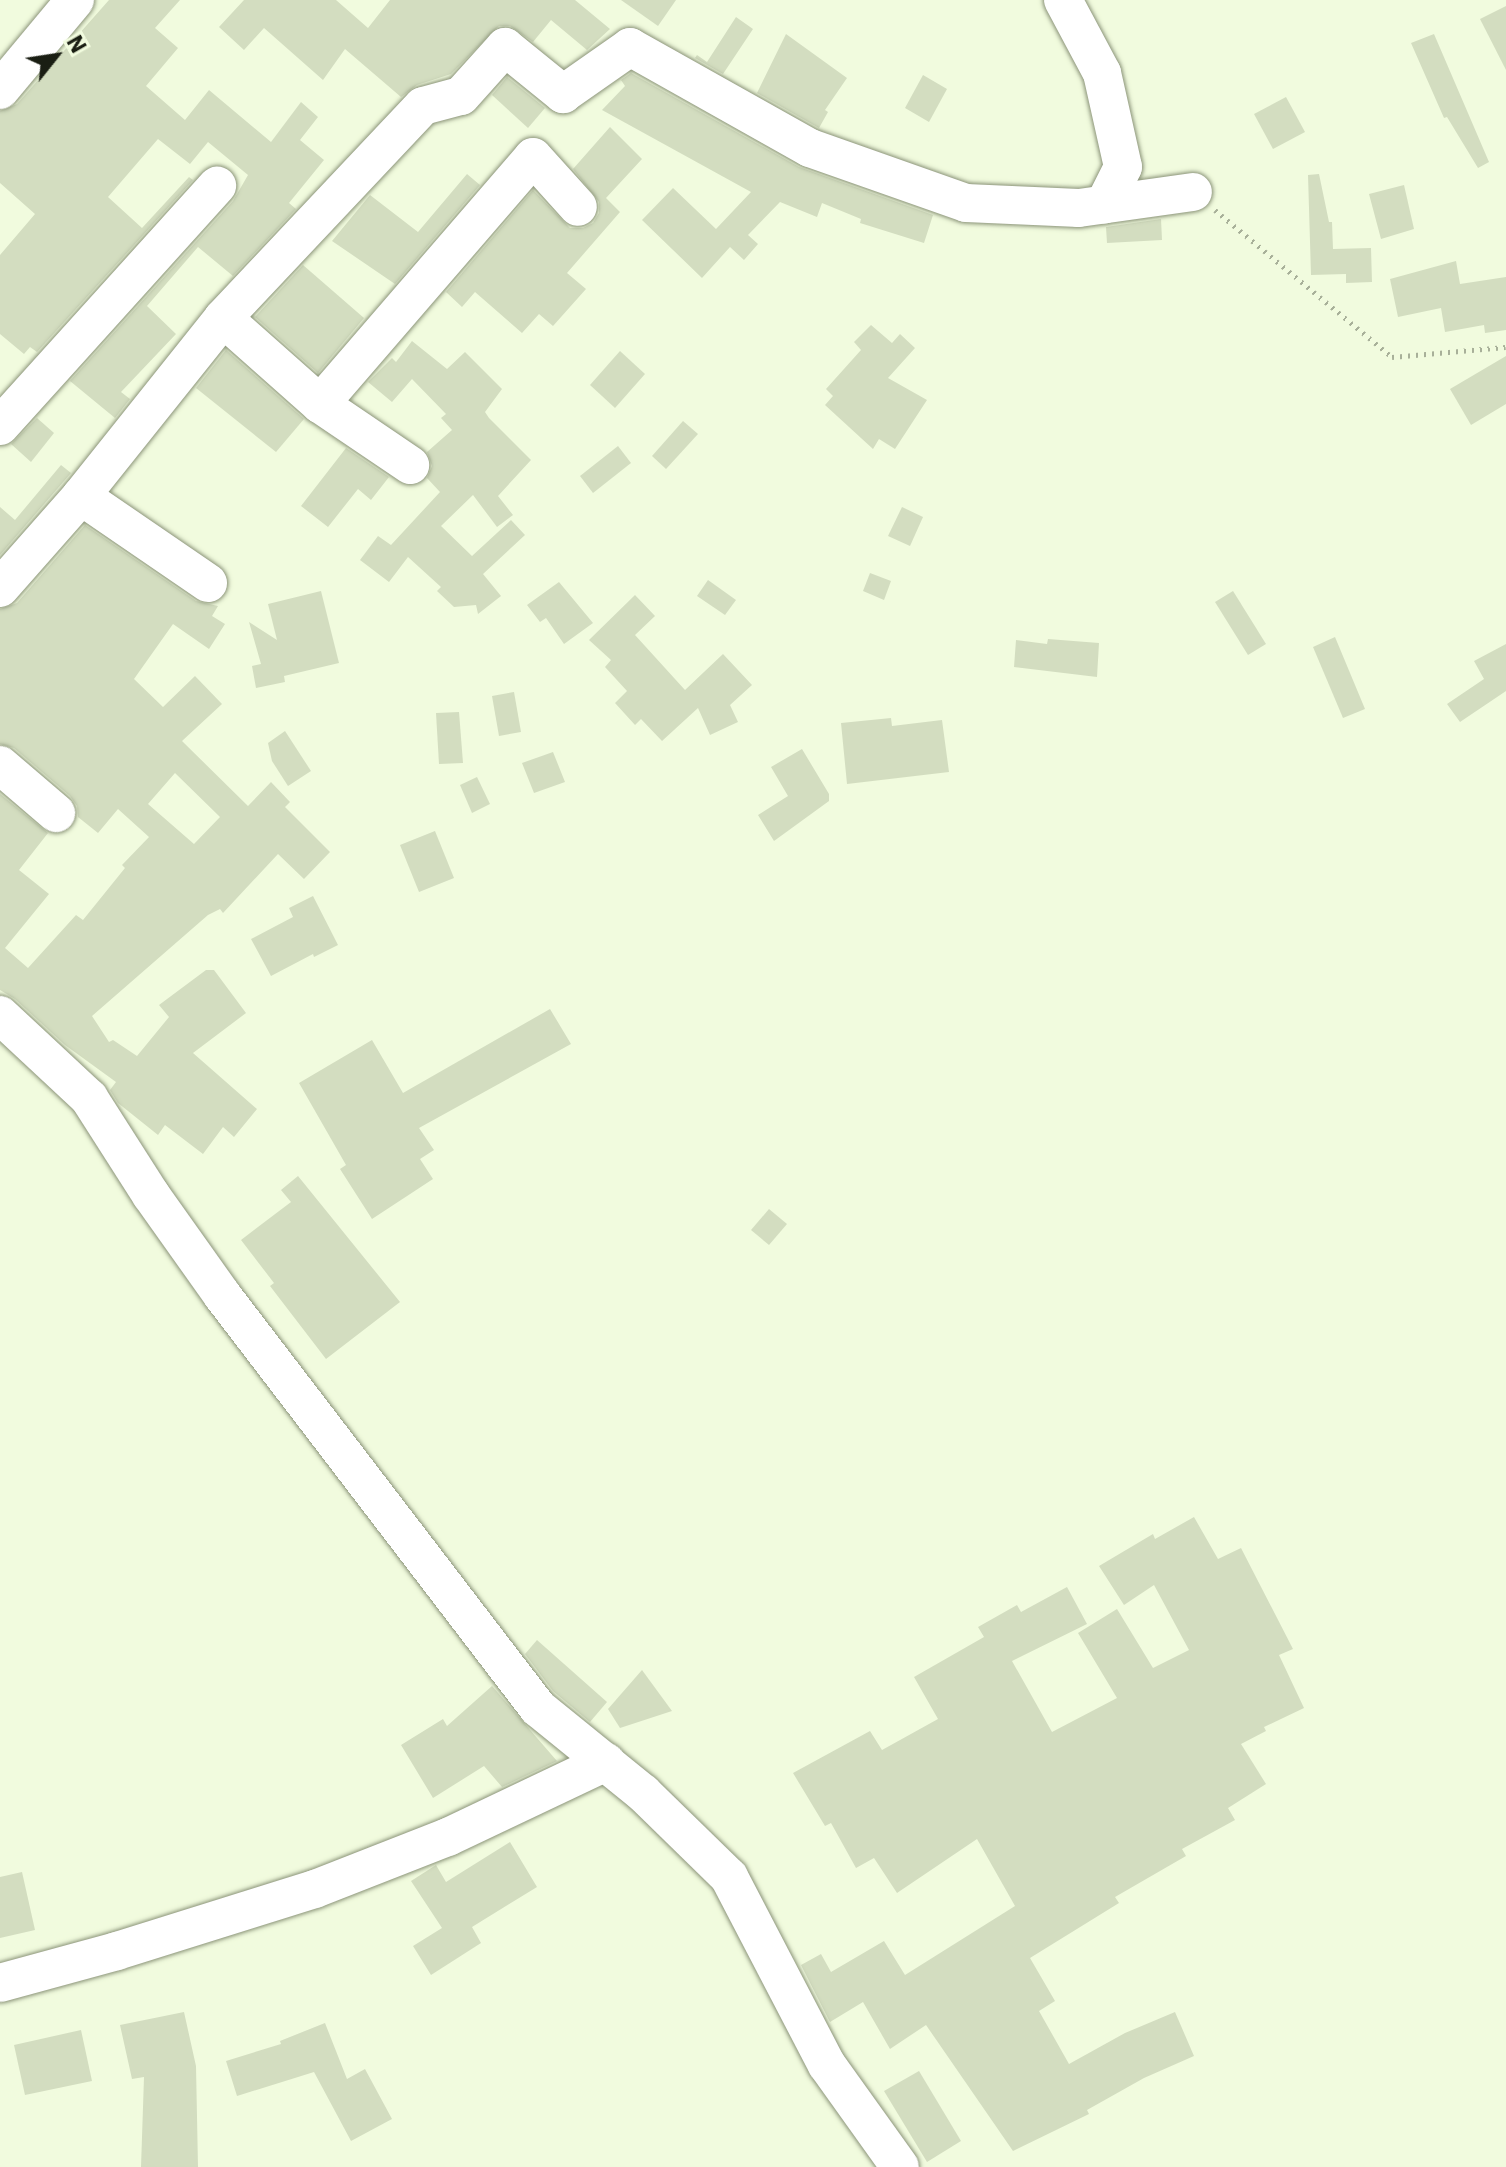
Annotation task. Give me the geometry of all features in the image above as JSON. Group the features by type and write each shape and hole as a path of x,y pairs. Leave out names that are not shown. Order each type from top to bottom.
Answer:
{"street":[{"path":"0,90 75,0"},
{"path":"1063,0 1102,73 1123,167 1104,205"},
{"path":"0,588 81,496 223,318 423,106 461,96 505,47 563,94 630,47 810,148 966,203 1079,208 1193,192"},
{"path":"320,404 533,157 578,207"},
{"path":"0,426 217,186"},
{"path":"223,318 320,404 410,465"},
{"path":"81,496 208,583"},
{"path":"0,765 56,813"},
{"path":"0,1015 89,1098 151,1195 222,1295 538,1708 606,1762 729,1877 827,2065 900,2167"},
{"path":"0,1983 117,1951 315,1889 448,1837 606,1762"}],"path":[{"path":"1193,192 1392,357 1506,347"}],"building":[{"path":"109,0 180,0 155,28 178,48 146,86 185,120 209,90 271,142 301,102 318,117 300,140 324,160 289,203 296,209 233,276 198,247 147,306 176,334 121,392 130,399 115,418 70,381 233,201 248,175 208,142 190,164 158,139 108,197 142,228 189,177 193,180 37,352 30,347 24,354 0,334 0,255 35,214 0,183 0,111 17,104"},
{"path":"244,0 336,0 368,28 390,0 575,0 610,29 587,50 551,20 533,42 510,26 499,26 451,74 417,85 401,97 345,49 323,80 264,28 244,50 219,27"},
{"path":"621,0 676,0 658,26"},
{"path":"1506,6 1506,70 1480,19"},
{"path":"736,17 753,29 723,74 695,58 697,55 707,62"},
{"path":"786,34 847,78 825,110 828,112 819,128 757,93"},
{"path":"1434,34 1489,162 1478,168 1447,117 1444,118 1411,43"},
{"path":"631,73 799,167 933,215 924,243 860,223 861,219 822,203 817,217 780,202 748,235 758,244 744,260 730,247 702,278 642,220 673,188 716,229 751,192 602,110 625,86 621,80"},
{"path":"923,75 947,89 929,122 905,108"},
{"path":"507,77 545,108 528,128 492,95"},
{"path":"1286,97 1305,132 1273,149 1254,114"},
{"path":"610,127 642,159 606,198 620,212 567,273 586,289 553,326 539,314 522,333 475,292 462,307 446,292 533,190 570,228 583,228 593,223 599,213 599,202 573,169"},
{"path":"467,174 480,185 395,284 332,241 370,195 418,232"},
{"path":"1319,174 1329,222 1332,222 1333,249 1371,248 1372,282 1346,283 1346,274 1311,275 1308,175"},
{"path":"1404,185 1414,229 1381,239 1369,194"},
{"path":"1161,219 1162,240 1107,243 1106,227"},
{"path":"1456,261 1460,284 1506,277 1506,330 1485,333 1484,325 1445,332 1441,308 1398,317 1390,279"},
{"path":"303,265 364,318 318,373 255,317"},
{"path":"871,325 892,343 900,334 915,348 888,378 927,400 895,449 879,439 873,449 825,405 833,396 826,389 861,350 854,342"},
{"path":"412,341 447,369 465,352 502,389 485,412 531,460 498,496 513,515 497,527 473,495 441,526 472,556 511,520 525,535 483,574 501,596 478,614 476,605 454,607 437,591 441,587 408,557 389,582 360,560 378,536 391,545 440,492 427,478 432,466 427,452 452,430 441,418 446,414 412,379 392,402 368,382 392,358 396,362"},
{"path":"226,350 304,419 276,452 196,388"},
{"path":"620,351 645,374 615,408 590,385"},
{"path":"1506,356 1506,404 1471,425 1450,389"},
{"path":"37,418 54,433 31,462 11,444"},
{"path":"683,421 698,434 666,469 652,456"},
{"path":"618,446 631,463 593,493 580,476"},
{"path":"346,448 389,477 371,500 358,489 328,527 301,506"},
{"path":"61,465 71,473 0,555 0,507 15,520"},
{"path":"902,507 923,517 910,546 888,536"},
{"path":"85,525 196,601 218,606 212,616 225,624 209,649 173,624 134,679 163,707 195,676 222,704 182,741 248,806 271,782 290,802 285,807 330,852 304,879 278,854 223,913 220,909 208,915 92,1016 109,1042 113,1040 137,1056 169,1017 159,1005 206,970 214,970 246,1013 193,1053 257,1109 234,1137 223,1127 203,1154 165,1125 158,1135 118,1103 110,1090 116,1082 65,1045 15,999 0,990 0,794 48,833 19,870 49,894 5,948 28,968 76,915 83,920 125,868 122,865 149,837 118,809 98,833 78,817 77,806 70,796 14,748 0,744 0,609 17,603","holes":["175,773 220,817 194,844 148,804"]},
{"path":"870,573 891,581 884,600 863,591"},
{"path":"708,580 736,600 725,615 697,596"},
{"path":"559,582 593,623 564,644 546,618 540,622 527,605"},
{"path":"321,591 339,663 284,676 285,682 256,688 252,666 261,664 249,622 277,640 268,604"},
{"path":"1233,591 1266,644 1248,655 1215,602"},
{"path":"635,595 655,616 635,635 685,690 723,654 752,685 730,705 738,722 710,735 698,708 662,741 641,719 635,725 615,703 627,691 605,667 611,660 589,640"},
{"path":"1335,637 1365,709 1343,718 1313,647"},
{"path":"1048,639 1099,643 1097,677 1014,667 1016,640 1047,644"},
{"path":"1506,644 1506,691 1460,722 1447,704 1484,679 1474,661"},
{"path":"514,692 521,732 499,736 492,696"},
{"path":"459,712 463,763 439,764 436,713"},
{"path":"891,718 892,726 942,720 949,772 847,784 841,723"},
{"path":"285,731 311,771 288,786 272,761 268,743"},
{"path":"802,749 829,794 829,801 774,841 758,815 788,796 771,767"},
{"path":"553,752 565,782 534,793 522,763"},
{"path":"477,777 490,804 472,813 460,785"},
{"path":"435,831 454,878 419,892 400,845"},
{"path":"313,896 338,945 271,976 251,939 293,917 289,908"},
{"path":"550,1009 571,1044 419,1128 434,1150 420,1159 433,1179 372,1219 340,1169 346,1165 299,1083 372,1040 403,1093"},
{"path":"298,1176 400,1302 326,1359 270,1286 274,1283 241,1240 291,1202 281,1190"},
{"path":"769,1209 787,1224 769,1245 751,1230"},
{"path":"1194,1517 1218,1559 1241,1548 1293,1649 1279,1655 1304,1708 1264,1727 1266,1731 1241,1744 1266,1784 1228,1808 1235,1820 1182,1849 1186,1856 1115,1897 1119,1903 1030,1958 1055,2001 1039,2011 1069,2064 1125,2033 1175,2012 1194,2056 1144,2078 1087,2110 1089,2114 1013,2151 926,2025 890,2049 863,2002 830,2022 801,1965 821,1954 831,1972 884,1941 905,1975 1015,1906 977,1839 897,1893 874,1858 856,1868 831,1823 825,1826 793,1773 870,1731 882,1750 938,1719 914,1677 984,1637 978,1627 1017,1605 1021,1612 1067,1587 1087,1624 1012,1661 1052,1732 1117,1698 1078,1633 1117,1609 1153,1668 1189,1650 1154,1585 1124,1605 1099,1566 1153,1534 1155,1539"},
{"path":"537,1640 607,1702 590,1722 553,1691 525,1654"},
{"path":"642,1670 672,1711 620,1728 608,1709"},
{"path":"492,1686 557,1761 502,1787 484,1766 433,1798 401,1745 443,1719 447,1726"},
{"path":"510,1842 537,1887 472,1927 481,1943 431,1975 413,1946 442,1928 411,1881 436,1865 446,1882"},
{"path":"22,1872 35,1930 0,1938 0,1877"},
{"path":"184,2012 196,2066 198,2167 141,2167 144,2077 132,2079 120,2025"},
{"path":"325,2023 347,2079 365,2069 392,2119 351,2141 314,2072 237,2096 226,2061 281,2044 280,2041"},
{"path":"81,2030 92,2081 25,2095 14,2045"},
{"path":"919,2071 961,2141 927,2162 884,2091"}]}
